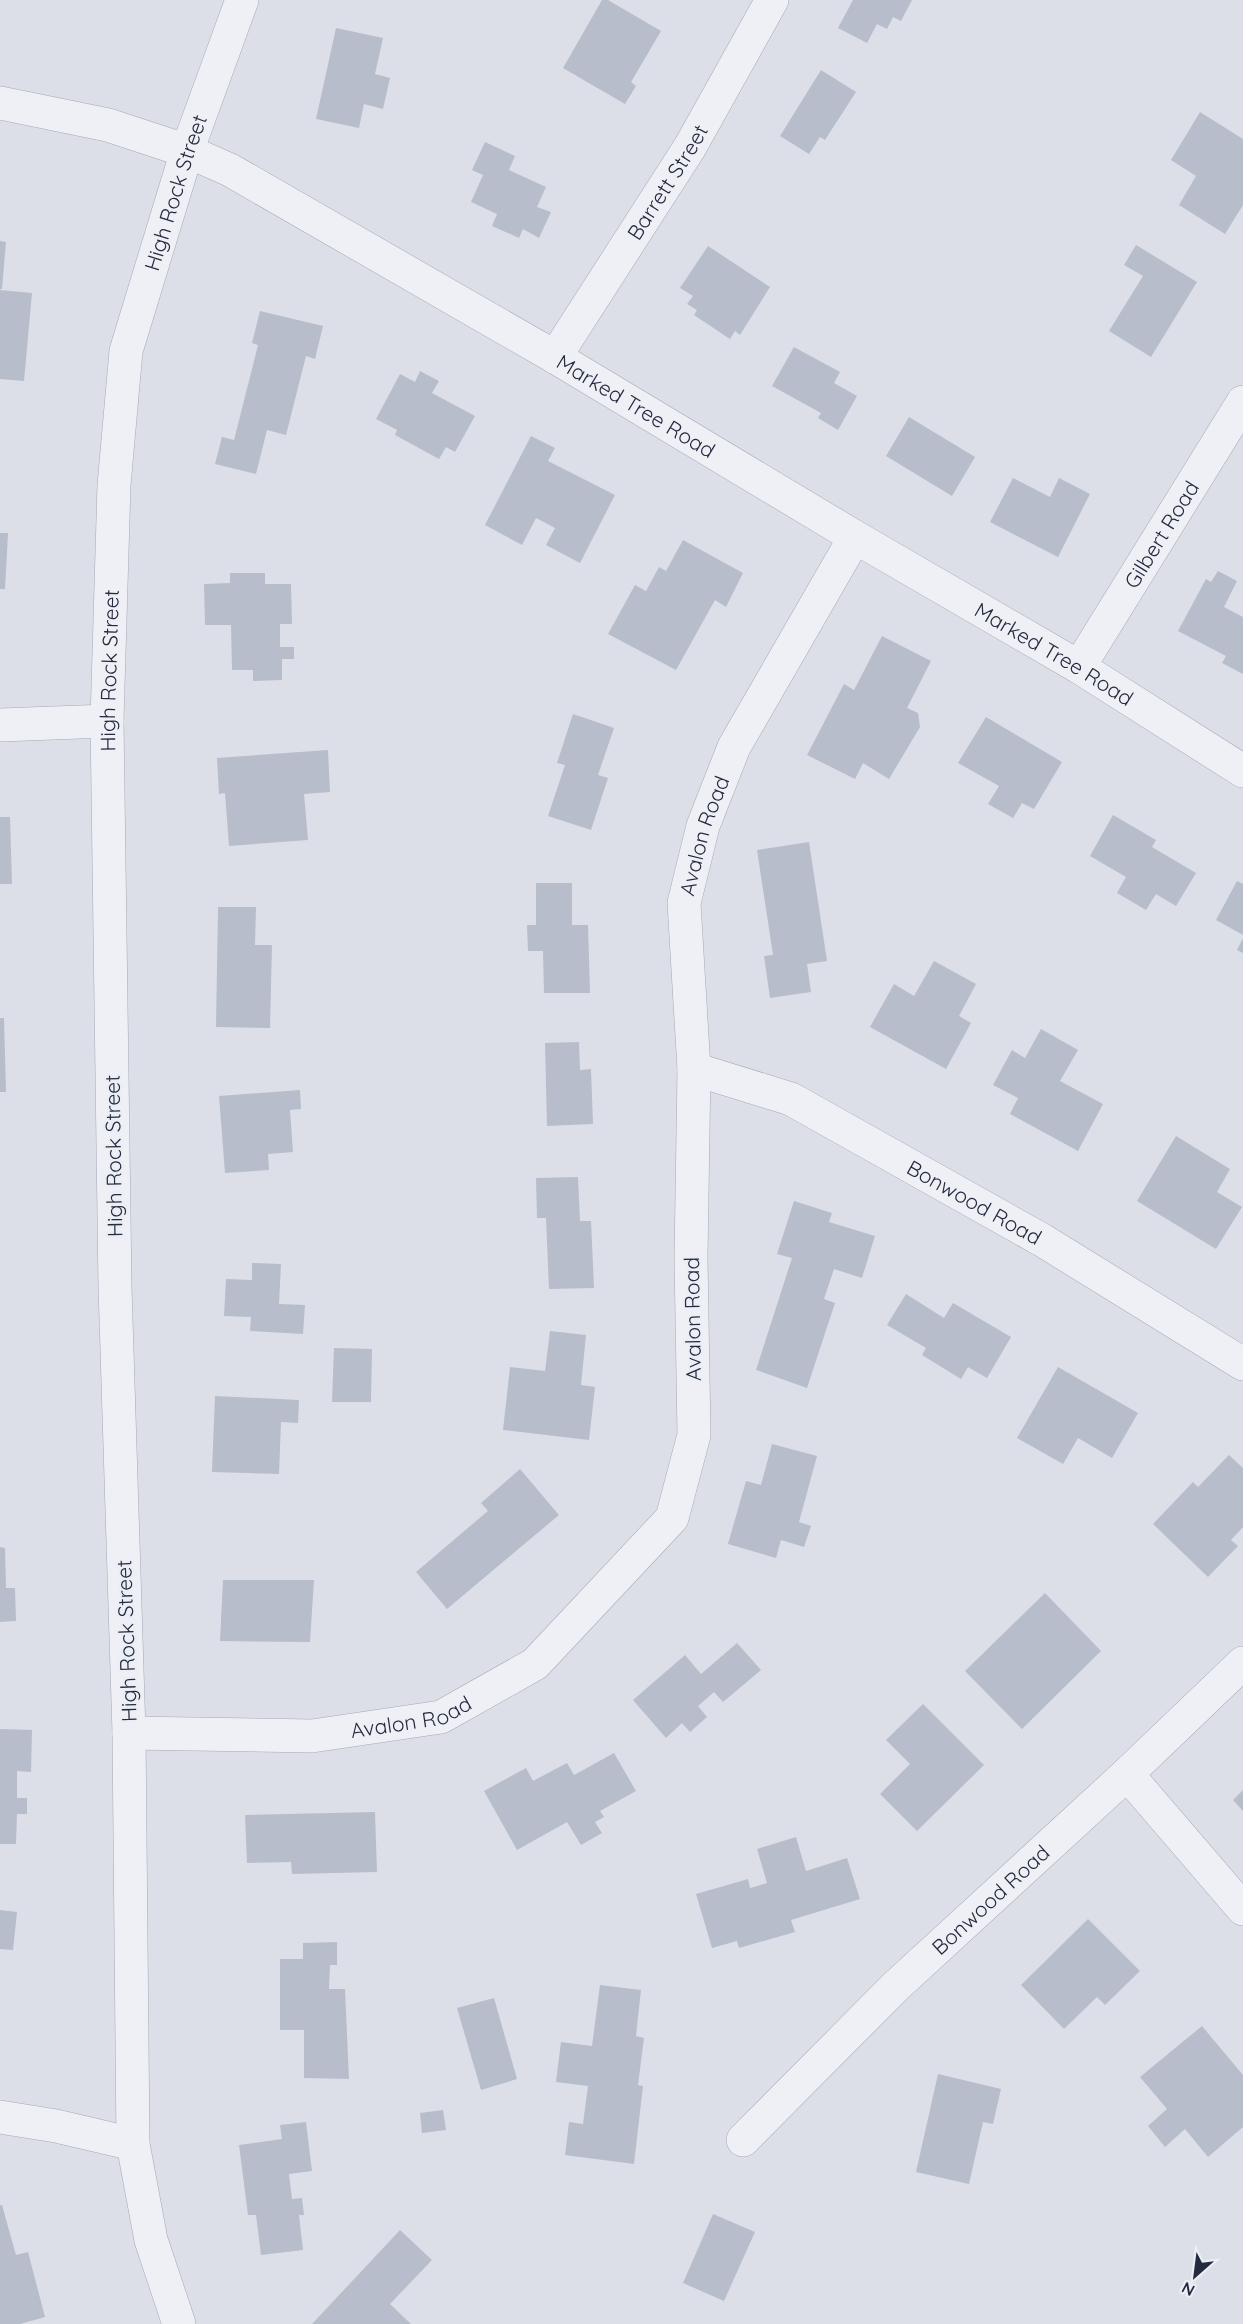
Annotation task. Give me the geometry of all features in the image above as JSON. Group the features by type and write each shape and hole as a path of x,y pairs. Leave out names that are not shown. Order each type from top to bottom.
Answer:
{"street":[{"name":"High Rock Street","path":"179,2324 151,2240 133,2144 129,1733 115,1287 107,721 114,485 126,351 187,151 242,0"},
{"name":"Barrett Street","path":"555,357 690,147 772,0"},
{"name":"Marked Tree Road","path":"0,103 108,125 187,151 230,170 555,357 855,537 1079,667 1243,771"},
{"name":"Gilbert Road","path":"1079,667 1243,402"},
{"name":"Avalon Road","path":"129,1733 312,1736 441,1717 535,1664 672,1518 694,1435 691,1258 694,1069 684,903 704,826 734,747 855,537"},
{"path":"0,725 107,721"},
{"name":"Bonwood Road","path":"694,1069 791,1099 1042,1240 1243,1364"},
{"name":"Bonwood Road","path":"743,2140 895,1987 1243,1664"},
{"path":"1127,1774 1243,1909"},
{"path":"0,2117 56,2126 133,2144"}],"building":[{"path":"602,0 608,0 661,31 631,82 636,86 625,104 563,68"},
{"path":"853,0 912,0 901,21 893,17 887,29 877,24 867,43 838,28"},
{"path":"336,28 383,38 375,74 390,78 383,109 364,104 359,128 316,119"},
{"path":"821,70 856,92 825,140 820,137 809,154 780,136"},
{"path":"1200,112 1243,139 1243,205 1225,234 1179,205 1196,176 1171,160"},
{"path":"485,142 515,156 509,170 546,187 537,207 551,212 539,238 523,229 519,238 492,226 497,214 471,202 483,175 472,170"},
{"path":"0,241 6,242 2,289 0,289"},
{"path":"1136,245 1197,282 1151,357 1109,331 1143,276 1124,265"},
{"path":"708,246 770,287 740,335 735,331 730,339 694,315 697,310 687,304 693,296 680,288"},
{"path":"0,290 32,293 24,381 0,379"},
{"path":"260,311 323,326 315,359 306,356 286,435 267,430 256,474 215,464 222,437 234,440 258,345 252,343"},
{"path":"794,347 840,372 834,383 857,396 838,430 818,418 821,413 772,386"},
{"path":"420,371 439,381 432,393 475,416 455,452 446,447 439,459 395,435 397,430 376,419 400,374 415,382"},
{"path":"909,417 975,457 952,496 886,456"},
{"path":"531,436 555,448 548,461 615,495 580,563 546,545 555,528 536,518 522,545 485,525"},
{"path":"1013,478 1050,497 1059,478 1090,494 1058,557 990,522"},
{"path":"0,533 8,533 5,589 0,589"},
{"path":"683,540 743,573 726,607 715,600 676,670 608,634 635,585 646,591 659,567 666,571"},
{"path":"1218,571 1237,581 1224,607 1243,617 1243,674 1222,663 1226,656 1178,631 1206,579 1211,582"},
{"path":"230,573 265,573 265,584 291,584 292,624 280,624 280,647 294,647 294,659 282,659 282,680 253,681 253,670 232,670 231,625 205,625 204,584 230,583"},
{"path":"882,636 931,661 907,708 918,713 920,727 889,779 863,763 855,779 807,755 844,684 854,690"},
{"path":"573,714 614,728 598,775 608,778 591,830 548,816 565,765 557,763"},
{"path":"986,717 1062,762 1034,809 1022,803 1013,818 988,804 999,786 958,763"},
{"path":"328,750 330,792 304,794 308,840 229,846 225,793 219,794 217,758"},
{"path":"1113,815 1156,840 1152,847 1196,873 1176,906 1156,894 1146,910 1117,893 1126,877 1090,856"},
{"path":"0,817 10,817 12,884 0,884"},
{"path":"809,842 827,961 807,964 811,992 770,998 764,956 773,955 757,850"},
{"path":"1237,881 1243,884 1243,935 1216,920"},
{"path":"536,883 572,883 572,925 588,925 590,993 544,993 543,951 528,951 527,925 536,925"},
{"path":"218,907 256,907 255,945 272,945 270,1028 216,1027"},
{"path":"1243,938 1243,953 1237,950"},
{"path":"934,961 976,984 959,1016 971,1023 946,1069 870,1027 894,984 914,996"},
{"path":"0,1018 4,1018 6,1092 0,1092"},
{"path":"1041,1029 1078,1050 1060,1081 1103,1104 1078,1151 1010,1114 1018,1098 993,1085 1012,1050 1025,1058"},
{"path":"579,1042 580,1070 591,1069 593,1124 547,1126 545,1043"},
{"path":"300,1090 301,1109 290,1110 293,1152 268,1154 269,1170 225,1173 219,1096"},
{"path":"1176,1136 1230,1169 1217,1192 1242,1207 1216,1249 1137,1201"},
{"path":"578,1177 580,1221 591,1221 594,1288 549,1289 546,1218 537,1218 536,1178"},
{"path":"794,1201 832,1213 829,1222 875,1236 862,1278 834,1269 824,1299 835,1303 807,1388 756,1370 792,1258 777,1254"},
{"path":"252,1263 281,1264 279,1304 305,1305 303,1334 250,1331 251,1317 224,1316 226,1279 252,1280"},
{"path":"906,1294 944,1318 953,1303 1011,1337 987,1378 968,1367 961,1379 922,1355 926,1348 887,1325"},
{"path":"550,1331 586,1335 581,1385 595,1387 589,1440 503,1430 510,1367 545,1371"},
{"path":"334,1348 372,1349 371,1402 332,1402"},
{"path":"1058,1367 1138,1413 1112,1458 1078,1438 1063,1464 1017,1438"},
{"path":"215,1396 299,1400 298,1423 281,1422 279,1474 212,1472"},
{"path":"772,1444 817,1456 799,1522 811,1526 804,1547 781,1540 776,1558 728,1544 746,1481 761,1485"},
{"path":"1229,1455 1243,1468 1243,1527 1231,1540 1238,1546 1208,1577 1153,1524 1193,1482 1198,1487"},
{"path":"520,1469 559,1515 447,1609 416,1572 488,1511 481,1503"},
{"path":"0,1547 5,1548 6,1588 15,1588 16,1621 0,1622"},
{"path":"223,1580 314,1580 310,1642 220,1641"},
{"path":"1045,1593 1101,1651 1022,1729 965,1671"},
{"path":"737,1643 761,1670 723,1702 714,1692 698,1706 707,1717 690,1732 682,1723 666,1738 633,1700 685,1655 701,1674"},
{"path":"923,1704 984,1765 917,1831 880,1794 910,1764 886,1740"},
{"path":"0,1729 32,1730 31,1772 17,1771 17,1798 27,1798 27,1814 17,1814 16,1844 0,1844"},
{"path":"614,1753 636,1791 600,1811 604,1817 595,1822 602,1833 581,1845 567,1822 517,1850 484,1791 526,1768 533,1781 567,1763 574,1775"},
{"path":"1243,1790 1243,1811 1233,1800"},
{"path":"375,1812 377,1872 292,1874 291,1862 247,1863 245,1815"},
{"path":"796,1837 806,1871 847,1858 860,1899 791,1920 795,1932 739,1948 737,1941 712,1948 696,1894 748,1879 750,1888 767,1883 757,1849"},
{"path":"0,1910 17,1912 13,1950 0,1949"},
{"path":"1088,1919 1140,1971 1105,2005 1097,1997 1064,2029 1021,1985"},
{"path":"337,1942 337,1965 330,1965 329,1989 345,1989 349,2079 304,2078 304,2030 280,2030 280,1959 303,1959 303,1943"},
{"path":"600,1985 641,1990 636,2036 644,2038 638,2085 643,2086 634,2164 565,2155 569,2122 583,2124 588,2086 556,2082 561,2042 592,2046"},
{"path":"494,1998 517,2079 481,2090 457,2008"},
{"path":"1202,2026 1243,2075 1243,2127 1208,2157 1185,2129 1165,2147 1148,2126 1167,2109 1140,2077"},
{"path":"938,2074 1001,2089 993,2124 983,2122 969,2184 916,2172"},
{"path":"443,2110 446,2130 422,2133 420,2113"},
{"path":"306,2122 312,2171 289,2174 292,2199 302,2198 304,2215 299,2215 303,2250 261,2255 256,2215 248,2215 239,2145 282,2139 280,2125"},
{"path":"0,2205 2,2205 16,2255 28,2252 45,2317 20,2324 0,2324"},
{"path":"713,2214 755,2232 724,2301 683,2283"},
{"path":"400,2230 432,2260 390,2304 411,2324 312,2324"}]}
